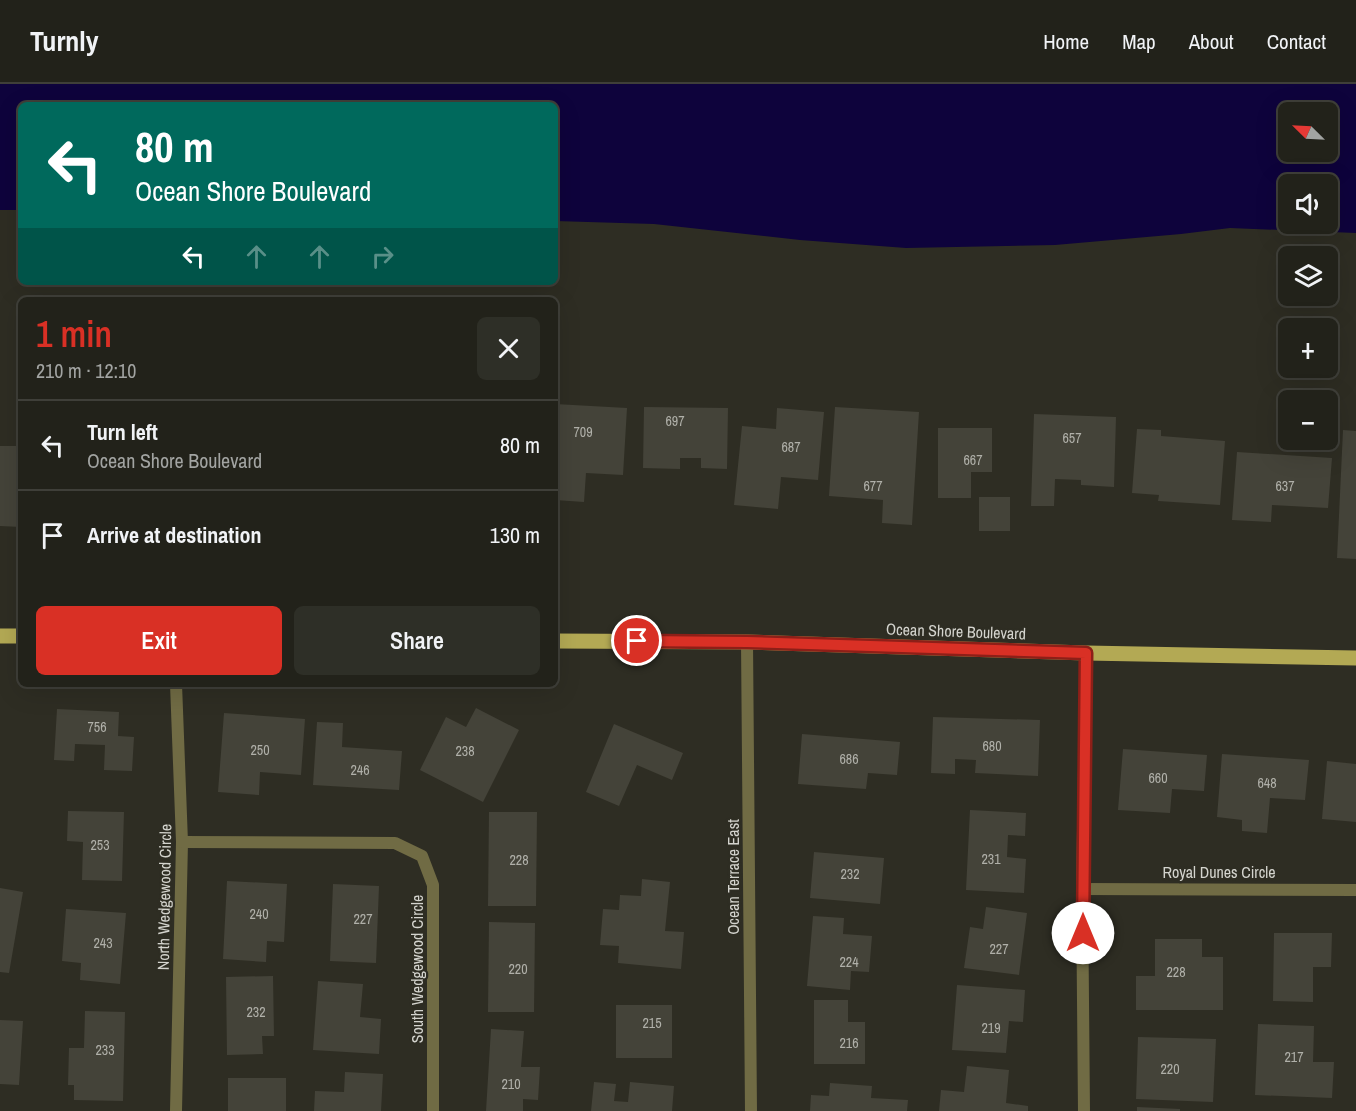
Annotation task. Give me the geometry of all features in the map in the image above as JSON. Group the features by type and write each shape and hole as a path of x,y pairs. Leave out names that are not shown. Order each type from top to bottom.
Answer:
{"main road":[{"path":"0,636 18,636"},
{"name":"Ocean Shore Boulevard","path":"558,641 747,642 1086,653 1356,658"}],"street":[{"name":"Ocean Terrace East","path":"747,642 751,1111"},
{"path":"1084,1111 1082,889 1086,653"},
{"name":"North Wedgewood Circle","path":"176,687 182,842 177,1111"},
{"name":"South Wedgewood Circle","path":"182,842 395,843 422,856 433,885 433,1111"},
{"name":"Royal Dunes Circle","path":"1082,889 1356,890"}],"shaded area":[{"path":"0,84 1356,84 1356,233 1338,232 1338,174 1278,174 1278,230 1230,228 1055,245 906,248 800,240 654,224 558,221 558,102 18,102 18,210 0,210"}],"building":[{"path":"558,404 627,408 623,475 586,473 584,502 558,500"},
{"path":"644,407 728,408 727,469 701,468 701,458 680,458 680,469 643,468"},
{"path":"835,407 919,412 912,525 882,523 883,500 829,496"},
{"path":"777,408 824,412 818,480 781,477 778,509 734,505 742,426 776,429"},
{"path":"1034,414 1116,417 1114,487 1081,485 1081,480 1055,479 1054,506 1031,506"},
{"path":"938,428 992,428 992,472 971,472 971,498 938,498"},
{"path":"1137,429 1161,430 1161,436 1225,441 1220,505 1158,501 1159,495 1132,493"},
{"path":"1343,430 1356,431 1356,559 1337,558"},
{"path":"0,446 18,446 18,527 0,526"},
{"path":"1237,452 1332,458 1328,508 1272,505 1271,522 1232,520"},
{"path":"979,497 1010,497 1010,531 979,531"},
{"path":"476,708 519,730 483,802 420,770 446,717 466,727"},
{"path":"57,709 119,712 118,736 134,737 132,771 104,770 105,745 75,744 74,761 54,760"},
{"path":"224,713 305,719 301,775 260,772 259,795 218,792"},
{"path":"933,717 1040,720 1038,776 975,773 976,760 955,759 955,774 931,773"},
{"path":"317,722 343,723 342,747 402,751 399,790 313,785"},
{"path":"614,724 683,753 672,780 637,765 619,806 586,792"},
{"path":"802,734 900,742 897,775 868,773 866,789 798,784"},
{"path":"1123,749 1207,755 1204,791 1172,789 1170,813 1118,810"},
{"path":"1222,754 1309,760 1305,800 1270,798 1267,833 1242,831 1242,820 1217,817"},
{"path":"1327,761 1356,764 1356,822 1322,819"},
{"path":"970,810 1026,813 1025,836 1008,835 1007,857 1026,859 1024,893 966,890"},
{"path":"68,811 124,812 122,881 82,880 83,842 67,841"},
{"path":"489,812 537,812 536,906 488,906"},
{"path":"814,852 884,858 880,904 810,898"},
{"path":"642,879 670,882 665,931 684,932 681,969 618,963 619,946 600,945 603,909 619,910 620,895 641,896"},
{"path":"227,881 287,884 284,942 267,941 266,962 223,959"},
{"path":"333,884 379,886 376,963 330,961"},
{"path":"0,888 23,892 9,973 0,972"},
{"path":"986,907 1027,913 1019,975 964,968 970,927 983,929"},
{"path":"66,909 126,913 120,984 80,980 81,963 62,961"},
{"path":"813,916 844,918 843,934 872,936 869,972 851,971 850,990 807,986"},
{"path":"489,922 535,923 534,1012 488,1012"},
{"path":"1274,933 1332,933 1331,967 1313,967 1313,1002 1273,1001"},
{"path":"1155,939 1202,939 1202,957 1223,957 1223,1010 1136,1010 1136,976 1155,976"},
{"path":"273,976 274,1036 262,1036 263,1054 227,1055 226,977"},
{"path":"318,981 363,984 360,1017 381,1019 379,1054 313,1050"},
{"path":"957,985 1025,990 1023,1022 1009,1021 1006,1053 952,1050"},
{"path":"814,1000 848,1000 848,1022 865,1022 865,1064 814,1064"},
{"path":"616,1005 672,1005 672,1058 616,1058"},
{"path":"85,1011 125,1012 123,1101 74,1100 74,1085 68,1085 69,1048 84,1048"},
{"path":"0,1020 23,1021 19,1085 0,1084"},
{"path":"1258,1024 1314,1026 1313,1062 1334,1062 1332,1098 1255,1095"},
{"path":"491,1029 524,1031 521,1067 540,1067 538,1100 523,1099 523,1111 486,1111"},
{"path":"1138,1037 1216,1039 1213,1102 1136,1099"},
{"path":"967,1066 1009,1070 1006,1103 1028,1106 1028,1111 939,1111 941,1090 964,1092"},
{"path":"345,1072 383,1074 381,1111 314,1111 315,1091 344,1092"},
{"path":"228,1078 286,1078 286,1111 228,1111"},
{"path":"594,1082 616,1084 614,1101 628,1102 630,1082 674,1086 672,1111 591,1111"},
{"path":"830,1083 872,1086 871,1098 908,1100 907,1111 810,1111 811,1095 829,1096"},
{"path":"1137,1107 1180,1109 1180,1111 1137,1111"}],"route":[{"path":"637,641 747,642 1086,653 1083,933"}]}
